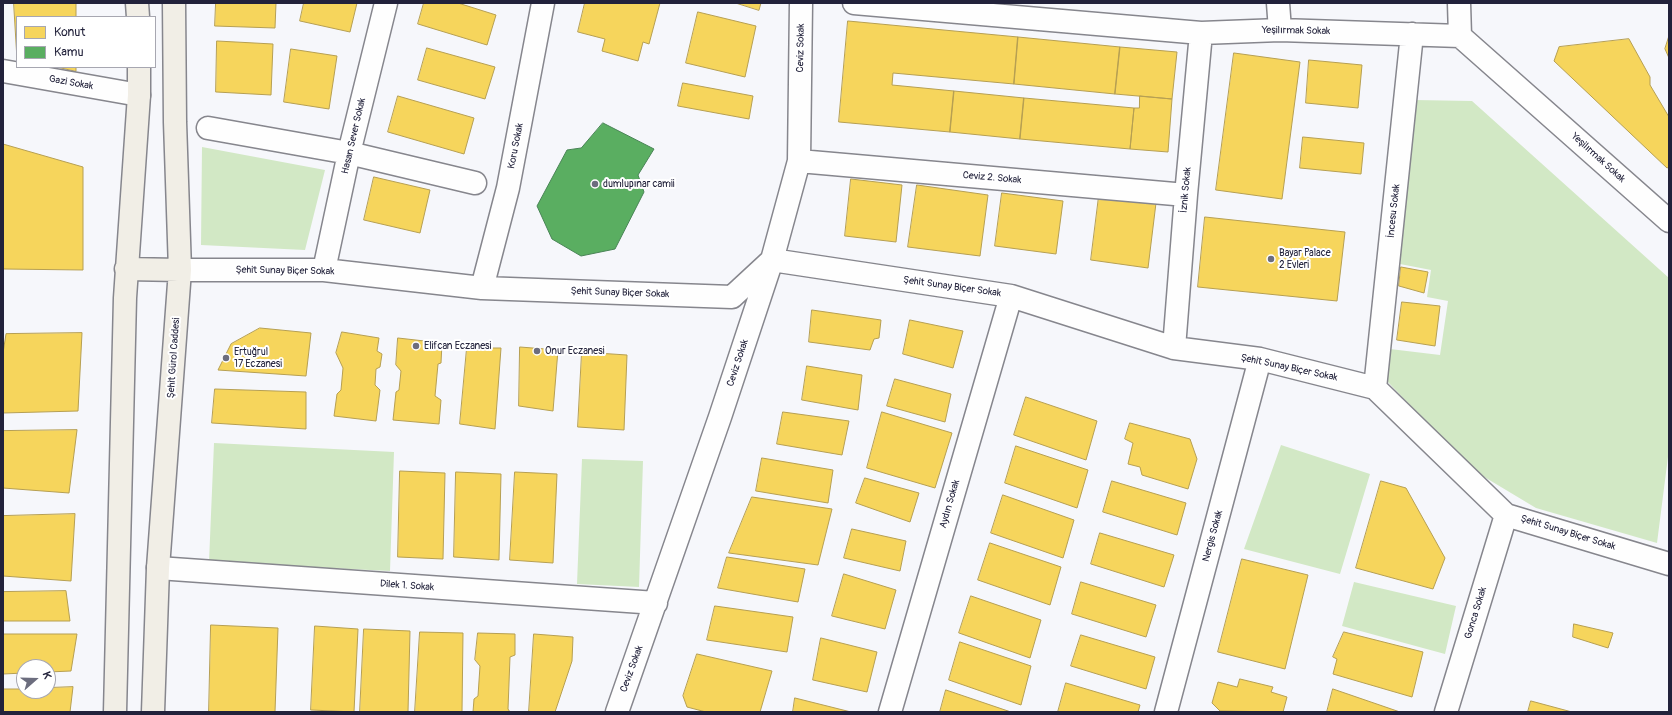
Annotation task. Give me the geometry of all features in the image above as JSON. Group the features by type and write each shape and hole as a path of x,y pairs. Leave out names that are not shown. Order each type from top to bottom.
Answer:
{"main road":[{"path":"138,3 138,16"},
{"name":"Şehit Gürol Caddesi","path":"154,712 158,568 180,270 175,122 174,3"},
{"path":"115,712 126,270 139,95 139,68"},
{"path":"126,270 180,270"}],"street":[{"name":"Hasan Sever Sokak","path":"324,270 349,153 386,3"},
{"name":"Koru Sokak","path":"482,288 508,188 543,3"},
{"name":"Ceviz Sokak","path":"617,712 656,603 772,260 799,161 801,3"},
{"name":"Yeşilırmak Sokak","path":"854,3 1201,33 1280,30 1460,36 1669,221"},
{"path":"1278,3 1280,30"},
{"path":"1459,3 1460,36"},
{"name":"İznik Sokak","path":"1174,348 1201,33"},
{"name":"İncesu Sokak","path":"1376,388 1412,34"},
{"name":"Gazi Sokak","path":"3,71 139,95"},
{"path":"208,128 349,153 475,183"},
{"name":"Ceviz 2. Sokak","path":"799,161 1186,195"},
{"name":"Şehit Sunay Biçer Sokak","path":"180,270 324,270 482,288 732,297 772,260 1010,296 1174,348 1260,359 1376,388 1506,514 1669,560"},
{"name":"Aydın Sokak","path":"890,712 1010,296"},
{"name":"Nergis Sokak","path":"1166,712 1260,359"},
{"name":"Gonca Sokak","path":"1446,712 1506,514"},
{"name":"Dilek 1. Sokak","path":"158,568 656,603"}],"green space":[{"path":"1414,100 1472,101 1669,278 1669,449 1657,543 1536,508 1471,469 1386,380 1390,349 1440,355 1448,301 1427,297 1431,270 1400,264"},
{"path":"202,147 325,170 305,250 201,245"},
{"path":"214,443 394,452 390,571 209,562"},
{"path":"1281,445 1370,474 1340,574 1244,549"},
{"path":"582,459 643,461 639,587 577,584"},
{"path":"1354,582 1456,606 1445,654 1342,626"}],"building: Konut":[{"path":"14,3 76,3 76,16 16,16 16,40"},
{"path":"216,3 276,3 275,28 215,26"},
{"path":"304,3 357,3 350,32 300,21"},
{"path":"424,3 458,3 496,15 487,45 418,24"},
{"path":"585,3 660,3 649,44 643,42 638,61 602,51 605,39 578,32"},
{"path":"736,3 761,3 759,10"},
{"path":"698,12 756,26 745,77 686,63"},
{"path":"848,21 1018,37 1014,84 893,73 892,85 954,91 950,132 839,122"},
{"path":"1669,36 1669,58 1665,49"},
{"path":"1018,37 1120,47 1115,94 1014,84"},
{"path":"1629,39 1650,77 1650,85 1669,117 1669,167 1667,168 1554,61 1559,47"},
{"path":"217,41 273,44 271,95 216,92"},
{"path":"1120,47 1177,52 1172,99 1115,94"},
{"path":"427,48 495,67 485,99 418,80"},
{"path":"291,49 337,56 329,109 284,102"},
{"path":"1234,53 1300,62 1282,199 1216,190"},
{"path":"1309,60 1362,65 1358,108 1306,103"},
{"path":"62,68 76,68 76,71"},
{"path":"683,83 753,96 749,119 678,106"},
{"path":"954,91 1024,98 1020,139 950,132"},
{"path":"398,96 474,118 464,154 388,132"},
{"path":"1140,96 1172,99 1168,152 1130,149 1134,108 1139,108"},
{"path":"1024,98 1134,108 1130,149 1020,139"},
{"path":"1303,137 1364,143 1361,174 1300,168"},
{"path":"3,144 83,167 83,270 3,269"},
{"path":"374,177 430,190 420,233 364,220"},
{"path":"851,179 902,185 896,242 845,236"},
{"path":"917,185 988,195 980,256 908,247"},
{"path":"1002,193 1063,201 1056,254 995,246"},
{"path":"1099,196 1156,203 1148,268 1091,260"},
{"name":"Bayar Palace 2 Evleri","path":"1205,217 1345,232 1337,301 1198,287"},
{"path":"1401,267 1428,272 1424,293 1399,286"},
{"path":"1402,302 1440,306 1435,346 1397,340"},
{"path":"812,310 881,320 879,338 874,339 870,350 809,342"},
{"path":"910,320 963,331 953,368 903,354"},
{"path":"260,328 311,333 306,376 218,370 231,344"},
{"path":"342,332 379,338 377,351 382,354 380,367 376,369 375,385 380,390 376,421 334,416 337,394 341,390 343,368 336,353"},
{"path":"82,333 78,411 3,413 3,353 6,334"},
{"path":"398,338 442,343 441,363 438,364 435,396 441,400 439,424 393,420 396,392 399,390 401,371 396,365"},
{"path":"520,347 558,350 553,411 519,406"},
{"path":"467,348 501,348 495,429 460,424"},
{"path":"582,352 627,355 624,430 578,427"},
{"path":"807,366 862,375 858,410 802,400"},
{"path":"895,379 951,394 945,422 887,406"},
{"path":"215,389 306,392 306,429 212,423"},
{"path":"1026,397 1097,421 1086,460 1014,435"},
{"path":"783,412 849,421 842,455 777,444"},
{"path":"882,412 952,433 935,488 867,468"},
{"path":"1130,423 1190,439 1197,459 1188,489 1142,475 1140,467 1128,464 1133,443 1125,439"},
{"path":"77,430 69,493 3,488 3,431"},
{"path":"1016,446 1088,470 1077,508 1005,483"},
{"path":"762,458 833,470 828,503 756,491"},
{"path":"400,471 445,473 443,559 398,557"},
{"path":"456,472 501,474 499,560 454,557"},
{"path":"515,472 557,474 553,563 510,560"},
{"path":"865,478 919,493 910,522 856,503"},
{"path":"1112,481 1186,503 1177,535 1103,512"},
{"path":"1381,481 1406,488 1445,558 1433,589 1356,568"},
{"path":"1003,495 1074,520 1063,558 991,533"},
{"path":"752,497 832,509 818,565 729,553"},
{"path":"75,514 71,581 3,576 3,516"},
{"path":"852,529 906,541 900,571 844,558"},
{"path":"1100,533 1174,555 1164,587 1091,564"},
{"path":"990,543 1061,567 1050,605 978,580"},
{"path":"727,557 805,569 798,602 718,588"},
{"path":"1242,559 1308,575 1285,669 1218,652"},
{"path":"844,574 896,590 885,629 832,616"},
{"path":"1081,582 1156,605 1146,637 1072,614"},
{"path":"66,591 70,621 3,621 3,592"},
{"path":"971,596 1041,620 1030,658 959,633"},
{"path":"715,606 793,617 787,652 707,640"},
{"path":"1574,624 1613,633 1608,648 1573,637"},
{"path":"211,625 278,628 275,712 209,712"},
{"path":"315,626 358,629 354,712 311,710"},
{"path":"364,629 410,631 408,712 360,712"},
{"path":"420,632 463,633 462,712 415,712"},
{"path":"1344,632 1423,652 1412,697 1333,674 1337,659 1333,657"},
{"path":"478,633 515,634 515,655 510,657 508,709 510,712 473,712 474,699 478,696 480,666 475,660"},
{"path":"3,634 77,634 71,671 56,672 56,659 16,659 16,673 3,674"},
{"path":"534,634 573,637 572,661 555,712 529,712"},
{"path":"1081,635 1155,657 1146,689 1071,666"},
{"path":"821,638 877,652 867,692 813,680"},
{"path":"960,642 1031,666 1021,705 949,680"},
{"path":"697,654 772,671 760,712 706,712 687,707 683,696"},
{"path":"1240,679 1273,687 1271,692 1287,697 1283,712 1220,711 1212,703 1218,682 1237,687"},
{"path":"1066,683 1140,705 1138,712 1058,712"},
{"path":"73,687 70,712 3,712 3,689 16,689 16,699 56,699 56,688"},
{"path":"1333,689 1400,712 1327,712"},
{"path":"946,690 1011,712 940,712"},
{"path":"795,698 851,712 793,712"},
{"path":"1531,701 1572,712 1528,712"}],"building: Kamu":[{"name":"dumlupınar camii","path":"603,123 654,149 638,175 644,192 615,249 581,256 552,239 537,206 567,150 581,148"}],"place":[{"name":"dumlupınar camii","path":"595,184"},
{"name":"Bayar Palace 2 Evleri","path":"1271,259"},
{"name":"Elifcan Eczanesi","path":"416,346"},
{"name":"Onur Eczanesi","path":"537,351"},
{"name":"Ertuğrul 17 Eczanesi","path":"226,358"}]}
